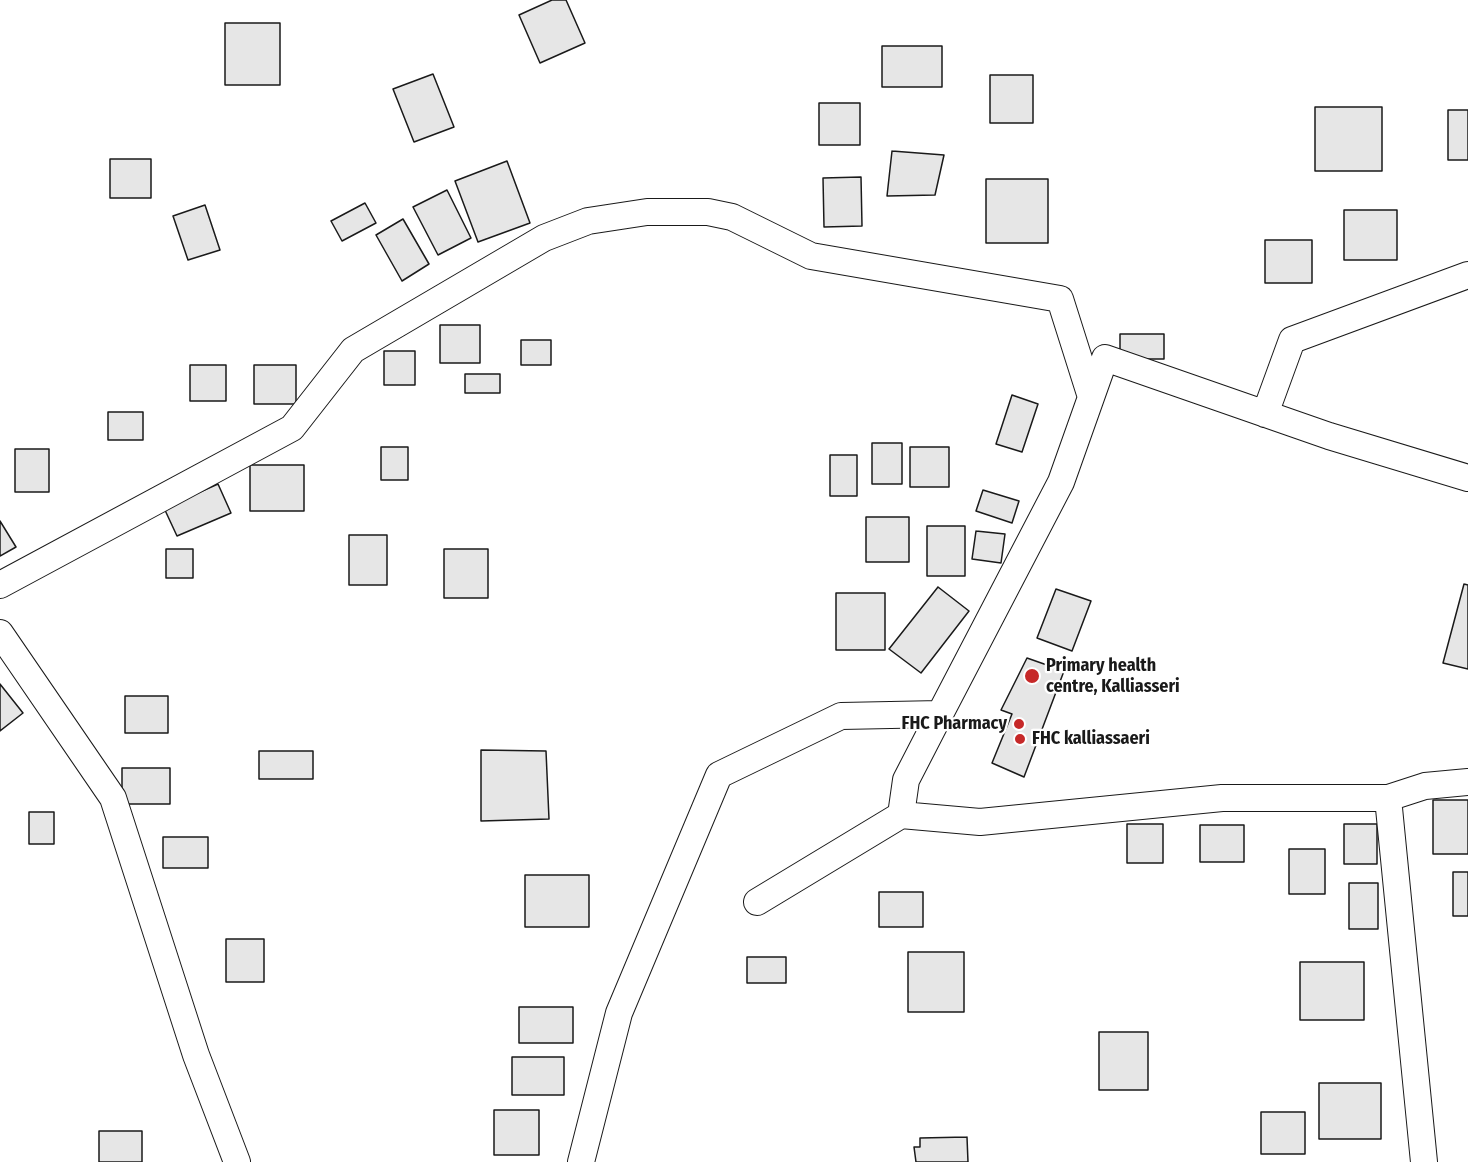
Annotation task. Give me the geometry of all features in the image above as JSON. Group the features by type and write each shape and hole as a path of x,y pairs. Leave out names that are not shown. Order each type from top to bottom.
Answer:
{"street":[{"path":"0,585 292,428 353,350 544,238 588,221 647,212 708,212 732,217 811,256 1060,299 1091,397"},
{"path":"1265,414 1292,340 1468,275"},
{"path":"901,815 906,780 1061,482 1105,358 1265,414 1468,478"},
{"path":"0,633 113,798 196,1055 237,1162"},
{"path":"581,1162 619,1013 719,775 841,716 940,714"},
{"path":"757,902 901,815 980,822 1222,798 1388,798 1425,786 1468,782"},
{"path":"1388,798 1424,1162"}],"building":[{"path":"552,0 566,0 585,43 540,63 519,15"},
{"path":"225,23 280,23 280,85 225,85"},
{"path":"882,46 942,46 942,87 882,87"},
{"path":"433,74 454,127 414,142 393,89"},
{"path":"990,75 1033,75 1033,123 990,123"},
{"path":"819,103 860,103 860,145 819,145"},
{"path":"1315,107 1382,107 1382,171 1315,171"},
{"path":"1448,110 1468,110 1468,160 1448,160"},
{"path":"892,151 944,155 935,195 887,196"},
{"path":"110,159 151,159 151,198 110,198"},
{"path":"507,161 530,223 478,242 455,181"},
{"path":"861,177 862,226 824,227 823,178"},
{"path":"986,179 1048,179 1048,243 986,243"},
{"path":"447,190 471,238 438,255 413,207"},
{"path":"365,203 376,223 342,241 331,221"},
{"path":"205,205 220,250 188,260 173,216"},
{"path":"1344,210 1397,210 1397,260 1344,260"},
{"path":"403,219 429,264 402,281 376,235"},
{"path":"1265,240 1312,240 1312,283 1265,283"},
{"path":"440,325 480,325 480,363 440,363"},
{"path":"1120,334 1164,334 1164,359 1120,359"},
{"path":"521,340 551,340 551,365 521,365"},
{"path":"384,351 415,351 415,385 384,385"},
{"path":"190,365 226,365 226,401 190,401"},
{"path":"254,365 296,365 296,404 254,404"},
{"path":"465,374 500,374 500,393 465,393"},
{"path":"1012,395 1038,404 1022,452 996,444"},
{"path":"108,412 143,412 143,440 108,440"},
{"path":"872,443 902,443 902,484 872,484"},
{"path":"381,447 408,447 408,480 381,480"},
{"path":"910,447 949,447 949,487 910,487"},
{"path":"15,449 49,449 49,492 15,492"},
{"path":"830,455 857,455 857,496 830,496"},
{"path":"250,465 304,465 304,511 250,511"},
{"path":"218,484 231,513 177,536 164,508"},
{"path":"983,490 1019,501 1012,523 976,511"},
{"path":"866,517 909,517 909,562 866,562"},
{"path":"0,521 16,547 0,556"},
{"path":"927,526 965,526 965,576 927,576"},
{"path":"976,531 1005,534 1001,563 972,559"},
{"path":"349,535 387,535 387,585 349,585"},
{"path":"166,549 193,549 193,578 166,578"},
{"path":"444,549 488,549 488,598 444,598"},
{"path":"1464,584 1468,585 1468,669 1443,663"},
{"path":"938,587 969,611 921,673 889,649"},
{"path":"1056,589 1091,601 1072,651 1037,638"},
{"path":"836,593 885,593 885,650 836,650"},
{"name":"FHC kalliassaeri","path":"1027,658 1064,671 1024,777 992,763 1012,714 1001,710"},
{"path":"0,684 23,713 0,731"},
{"path":"125,696 168,696 168,733 125,733"},
{"path":"481,750 546,751 549,819 481,821"},
{"path":"259,751 313,751 313,779 259,779"},
{"path":"122,768 170,768 170,804 122,804"},
{"path":"1433,800 1468,800 1468,854 1433,854"},
{"path":"29,812 54,812 54,844 29,844"},
{"path":"1127,824 1163,824 1163,863 1127,863"},
{"path":"1344,824 1377,824 1377,864 1344,864"},
{"path":"1200,825 1244,825 1244,862 1200,862"},
{"path":"163,837 208,837 208,868 163,868"},
{"path":"1289,849 1325,849 1325,894 1289,894"},
{"path":"1453,872 1468,872 1468,916 1453,916"},
{"path":"525,875 589,875 589,927 525,927"},
{"path":"1349,883 1378,883 1378,929 1349,929"},
{"path":"879,892 923,892 923,927 879,927"},
{"path":"226,939 264,939 264,982 226,982"},
{"path":"908,952 964,952 964,1012 908,1012"},
{"path":"747,957 786,957 786,983 747,983"},
{"path":"1300,962 1364,962 1364,1020 1300,1020"},
{"path":"519,1007 573,1007 573,1043 519,1043"},
{"path":"1099,1032 1148,1032 1148,1090 1099,1090"},
{"path":"512,1057 564,1057 564,1095 512,1095"},
{"path":"1319,1083 1381,1083 1381,1139 1319,1139"},
{"path":"494,1110 539,1110 539,1155 494,1155"},
{"path":"1261,1112 1305,1112 1305,1154 1261,1154"},
{"path":"99,1131 142,1131 142,1162 99,1162"},
{"path":"967,1137 968,1162 916,1162 914,1147 920,1147 920,1138"}],"place":[{"name":"Primary health centre, Kalliasseri","path":"1032,676"},
{"name":"FHC Pharmacy","path":"1019,724"},
{"name":"FHC kalliassaeri","path":"1020,739"}]}
